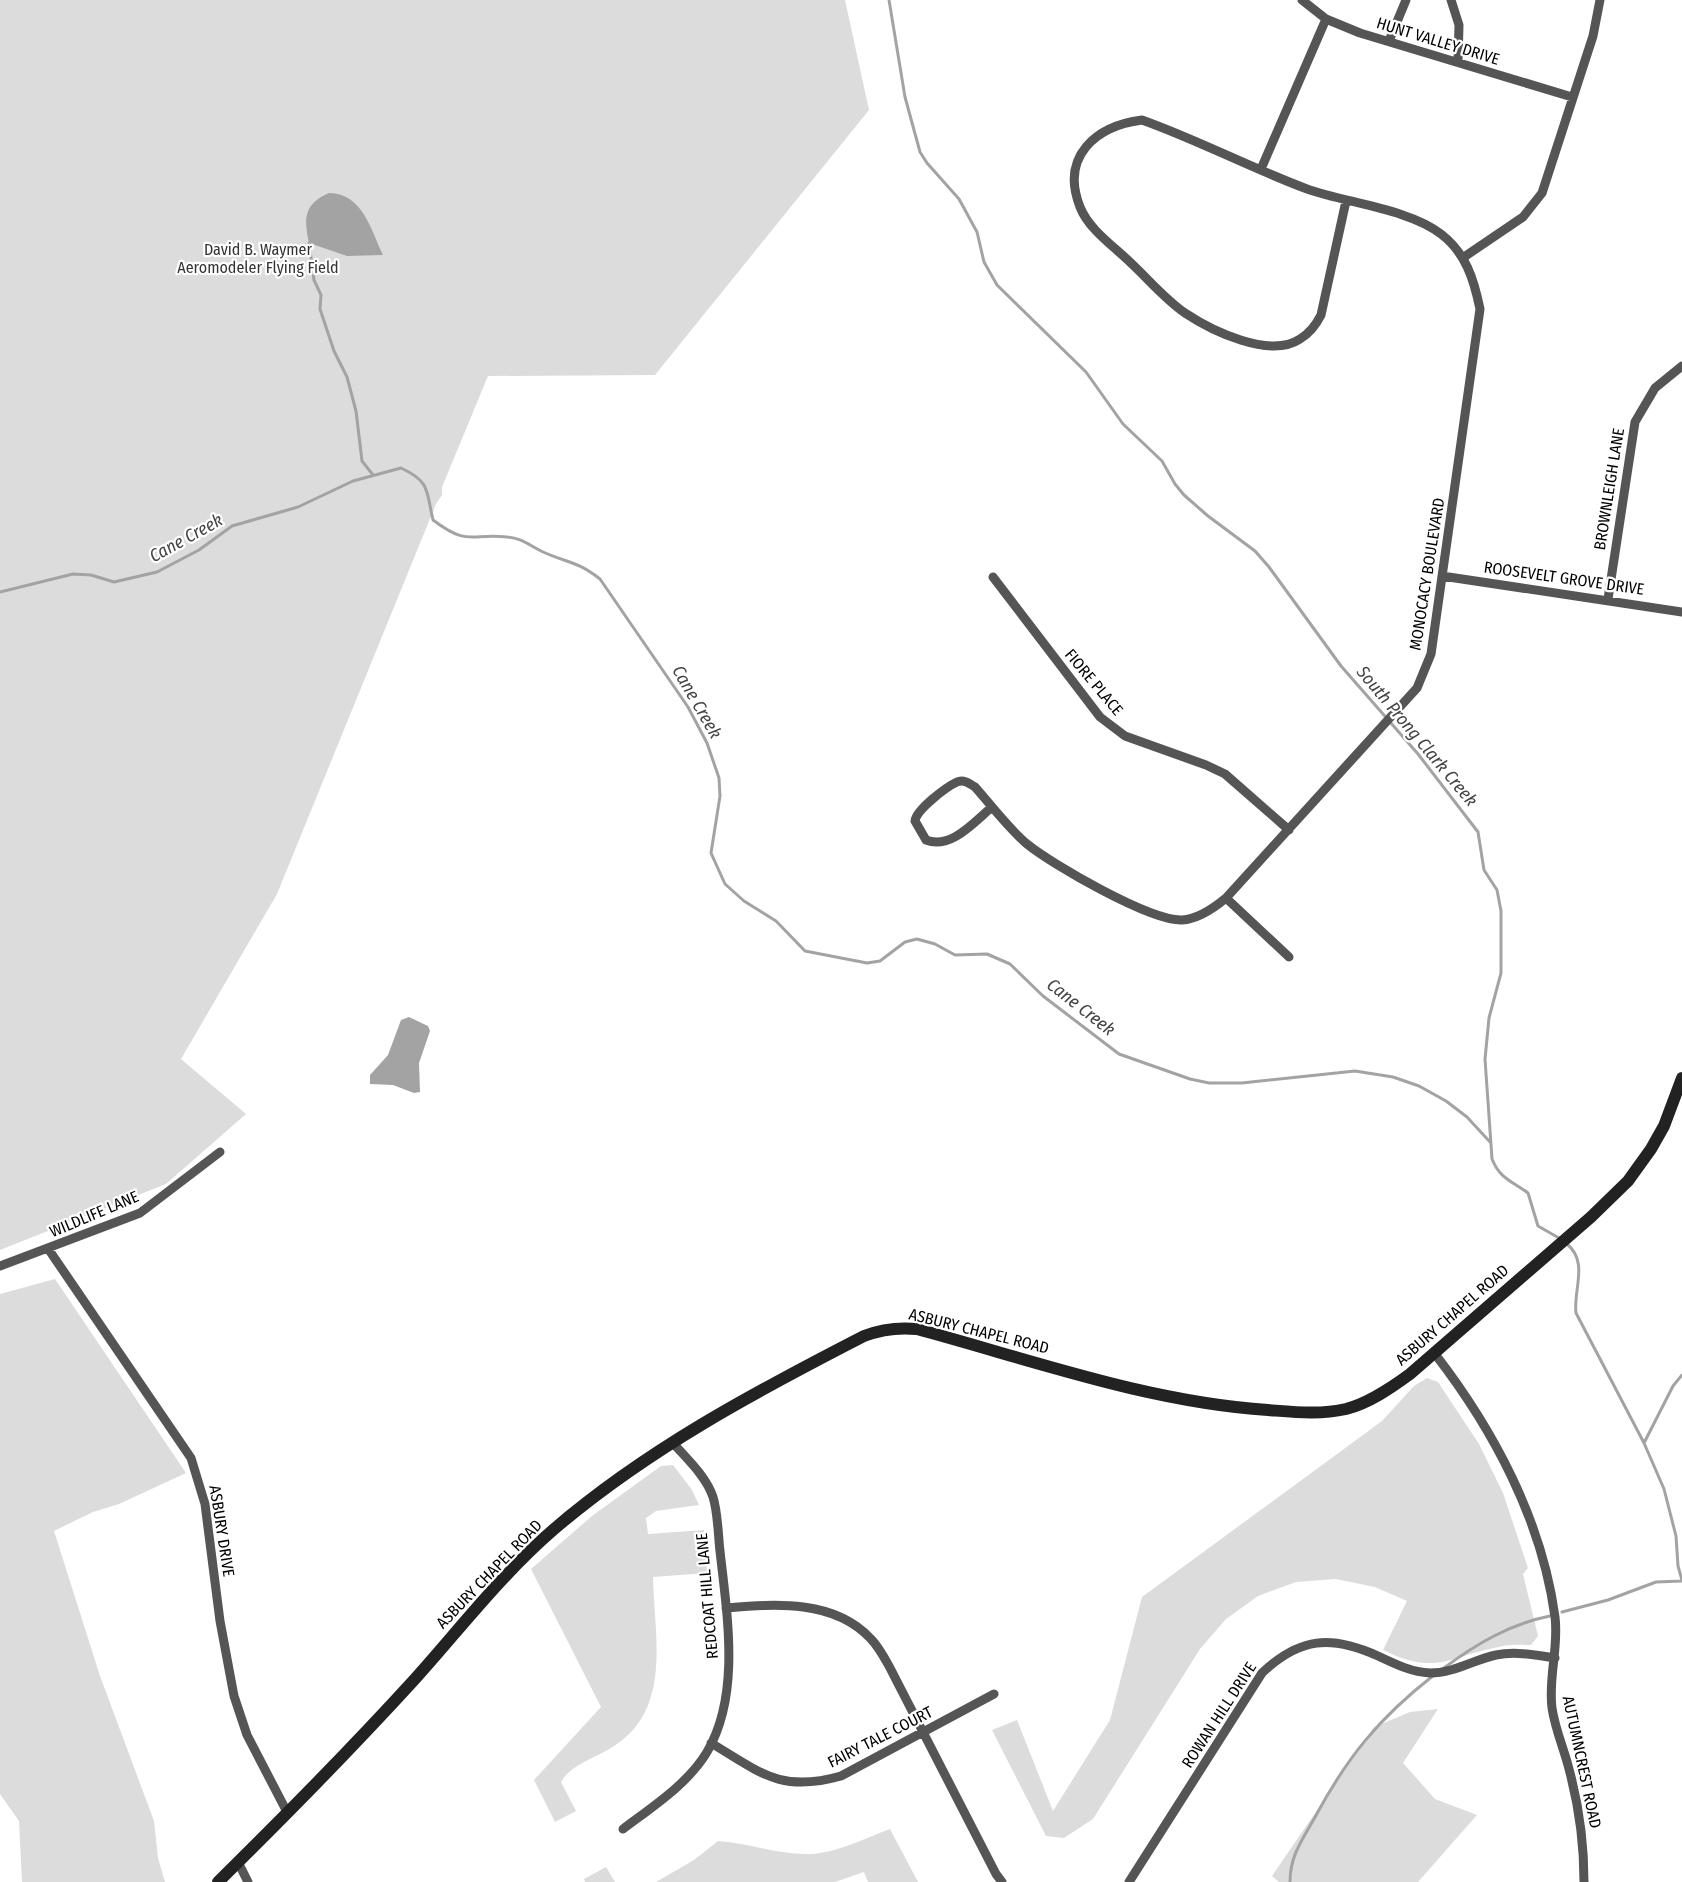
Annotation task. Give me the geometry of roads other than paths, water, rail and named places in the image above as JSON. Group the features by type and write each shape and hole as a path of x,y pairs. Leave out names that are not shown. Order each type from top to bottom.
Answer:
{"main road":[{"name":"ASBURY CHAPEL ROAD","path":"218,1882 399,1696 532,1550 599,1495 724,1410 864,1336 893,1328 917,1329 1187,1401 1294,1412 1331,1412 1360,1404 1398,1382 1435,1354 1614,1196 1642,1164 1664,1126 1682,1078"}],"street":[{"name":"HUNT VALLEY DRIVE","path":"1302,0 1326,19 1572,98"},
{"path":"1389,41 1406,0"},
{"path":"1451,0 1459,25 1458,62"},
{"path":"1464,257 1523,217 1542,193 1593,36 1600,0"},
{"path":"1262,169 1326,19"},
{"name":"MONOCACY BOULEVARD","path":"992,807 956,835 941,843 926,840 915,821 920,809 957,782 968,782 992,807 1025,843 1039,854 1112,894 1167,919 1192,918 1226,898 1399,711 1417,688 1427,665 1442,576 1480,309 1475,286 1464,257 1442,234 1416,219 1346,201 1142,120 1119,123 1099,134 1083,149 1075,174 1075,189 1088,221 1184,312 1224,334 1263,345 1284,345 1299,340 1313,329 1322,315 1346,201"},
{"name":"BROWNLEIGH LANE","path":"1608,599 1635,422 1655,388 1682,366"},
{"name":"ROOSEVELT GROVE DRIVE","path":"1442,576 1608,599 1682,612"},
{"name":"FIORE PLACE","path":"993,577 1084,698 1107,723 1125,736 1225,774 1289,830"},
{"path":"1226,898 1289,957"},
{"name":"WILDLIFE LANE","path":"0,1266 49,1250 140,1213 220,1152"},
{"name":"ASBURY DRIVE","path":"49,1250 191,1458 205,1504 220,1621 234,1696 248,1735 287,1812"},
{"name":"AUTUMNCREST ROAD","path":"1435,1354 1494,1440 1516,1485 1536,1541 1555,1615 1552,1707 1579,1813 1584,1882"},
{"name":"REDCOAT HILL LANE","path":"623,1829 675,1789 706,1754 719,1724 728,1675 726,1608 714,1498 705,1480 673,1443"},
{"path":"726,1608 786,1603 814,1608 847,1621 871,1638 889,1666 1002,1882"},
{"name":"ROWAN HILL DRIVE","path":"1129,1882 1262,1673 1289,1651 1305,1644 1335,1642 1353,1646 1404,1668 1428,1673 1445,1672 1508,1653 1555,1658"},
{"name":"FAIRY TALE COURT","path":"711,1743 762,1774 789,1783 816,1783 841,1776 994,1694"},
{"path":"238,1862 248,1882"}],"waterway":[{"name":"South Prong Clark Creek","path":"889,0 905,97 920,152 959,199 977,232 984,262 997,285 1086,372 1123,424 1162,461 1184,495 1255,551 1341,666 1418,754 1478,832 1484,870 1497,890 1501,911 1501,973 1489,1018 1485,1059 1492,1159 1507,1179 1528,1193 1538,1226 1559,1238"},
{"path":"313,241 309,243 314,280 321,295 320,309 334,351 347,377 356,411 362,461 373,475"},
{"name":"Cane Creek","path":"0,592 73,574 91,575 114,582 157,572 199,550 232,526 298,507 353,481 401,468 418,478 426,488 433,520 445,528 462,536 517,539 577,565 600,579 688,707 707,743 719,778 720,796 711,853 725,884 744,901 776,921 805,951 867,963 880,961 905,942 917,939 935,944 955,955 987,954 1010,964 1043,996 1119,1054 1190,1079 1209,1083 1242,1083 1355,1071 1393,1077 1419,1086 1446,1101 1467,1117 1490,1142"},
{"name":"South Prong Clark Creek","path":"1567,1244 1574,1251 1579,1268 1576,1313 1644,1443 1664,1489 1676,1536 1678,1566 1682,1580"},
{"path":"1644,1443 1673,1386 1682,1375"},
{"path":"1562,1612 1608,1600 1656,1582 1682,1581"},
{"path":"1444,1668 1494,1636 1521,1624 1550,1616"},
{"path":"1290,1882 1294,1856 1339,1776 1381,1723 1434,1675"}],"park label":[{"name":"David B. Waymer Aeromodeler Flying Field","path":"258,258"}]}
